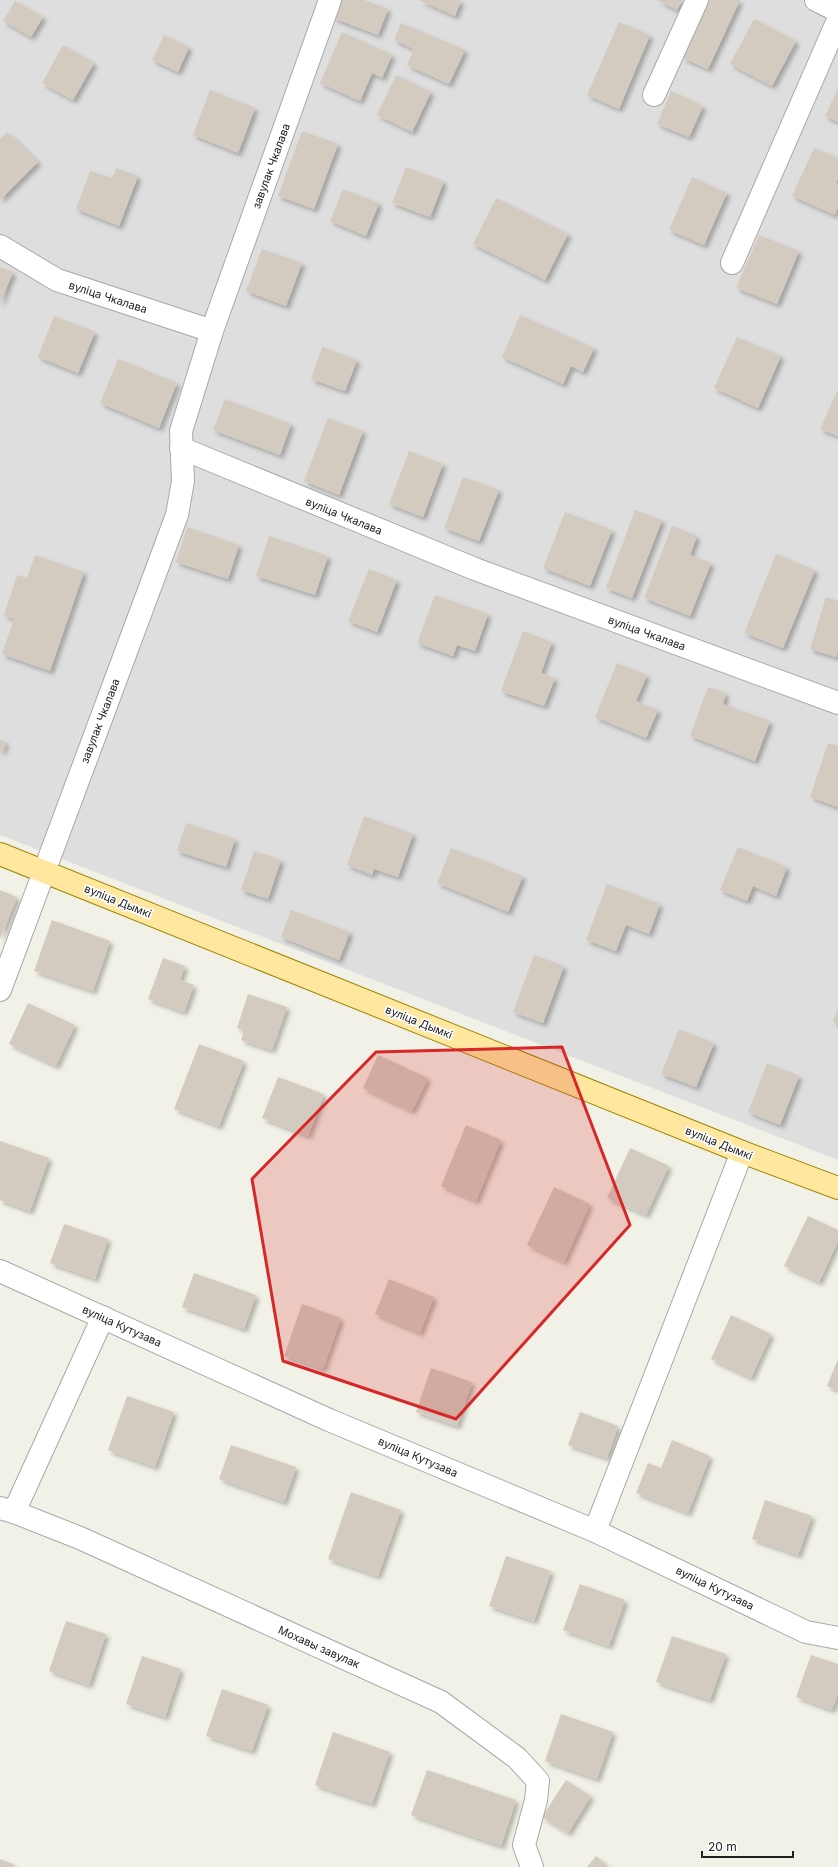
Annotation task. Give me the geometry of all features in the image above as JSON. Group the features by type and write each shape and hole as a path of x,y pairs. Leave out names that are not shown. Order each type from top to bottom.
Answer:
{"main road":[{"name":"вуліца Дымкі","path":"0,854 742,1152 838,1188"}],"street":[{"name":"завулак Чкалава","path":"212,331 330,0"},
{"path":"654,96 697,0"},
{"path":"816,0 838,11"},
{"path":"732,263 838,20"},
{"name":"вуліца Чкалава","path":"0,246 58,280 212,331"},
{"path":"181,448 181,431 212,331"},
{"name":"завулак Чкалава","path":"0,990 177,515 183,481 181,448"},
{"name":"вуліца Чкалава","path":"181,448 475,569 838,703"},
{"path":"596,1531 742,1152"},
{"name":"вуліца Кутузава","path":"0,1270 328,1420 596,1531 806,1632 838,1638"},
{"path":"7,1510 103,1317"},
{"name":"Мохавы завулак","path":"7,1510 80,1538 440,1702 517,1758 538,1781 536,1800 524,1845 532,1867"}],"highlighted area":[{"path":"562,1047 630,1225 456,1419 283,1361 252,1179 376,1052"}],"shaded area":[{"path":"0,0 838,0 838,1160 0,835"}],"building":[{"path":"340,0 364,0 388,9 378,35 333,18"},
{"path":"419,0 461,0 455,16"},
{"path":"657,0 682,0 677,10"},
{"path":"710,0 740,0 708,69 683,58"},
{"path":"15,1 43,17 31,37 3,21"},
{"path":"754,19 796,41 772,86 730,64"},
{"path":"619,22 650,35 619,109 587,95"},
{"path":"401,23 465,50 449,84 407,65 414,49 394,40"},
{"path":"342,32 392,55 382,78 372,73 360,101 320,83"},
{"path":"164,35 189,47 178,72 152,60"},
{"path":"63,45 94,63 73,100 42,83"},
{"path":"396,75 431,92 412,132 377,115"},
{"path":"838,88 838,122 825,116"},
{"path":"210,90 255,108 238,153 193,135"},
{"path":"671,91 703,106 689,137 657,124"},
{"path":"302,131 338,144 314,209 278,196"},
{"path":"7,132 38,162 0,200 0,139"},
{"path":"814,148 838,158 838,179 836,183 838,184 838,207 835,215 792,196"},
{"path":"406,167 444,181 430,217 392,203"},
{"path":"116,168 138,176 119,226 76,209 90,171 112,178"},
{"path":"692,177 727,193 704,245 669,230"},
{"path":"343,189 379,203 366,236 330,221"},
{"path":"496,198 568,234 545,280 473,244"},
{"path":"759,235 799,251 777,304 736,288"},
{"path":"262,249 302,263 286,306 246,291"},
{"path":"0,267 13,272 0,304"},
{"path":"520,315 594,348 583,372 571,366 563,384 502,357"},
{"path":"54,316 95,332 78,373 38,357"},
{"path":"737,337 781,356 758,408 714,388"},
{"path":"322,347 357,360 345,391 311,379"},
{"path":"118,359 177,383 159,428 100,403"},
{"path":"838,391 838,436 820,429"},
{"path":"225,399 291,424 280,455 213,430"},
{"path":"328,418 363,431 339,495 304,481"},
{"path":"409,451 443,464 423,517 389,504"},
{"path":"463,477 499,490 479,541 444,528"},
{"path":"635,510 662,520 632,598 606,588"},
{"path":"565,512 612,530 590,586 543,568"},
{"path":"672,526 697,536 690,555 711,563 690,616 644,598"},
{"path":"187,527 239,545 228,579 176,562"},
{"path":"269,536 328,556 315,595 256,576"},
{"path":"776,554 815,570 783,648 744,633"},
{"path":"35,555 84,572 50,671 2,654 14,619 4,615 17,575 27,578"},
{"path":"369,569 397,580 377,632 348,621"},
{"path":"435,595 488,614 475,651 457,645 453,656 417,643"},
{"path":"826,597 838,601 838,652 836,657 810,649"},
{"path":"523,631 552,642 541,673 555,678 544,706 501,691"},
{"path":"617,663 647,675 636,701 658,710 646,738 595,717"},
{"path":"708,687 726,693 723,704 770,721 755,761 690,736"},
{"path":"0,739 6,743 0,754"},
{"path":"828,743 838,746 838,807 810,797"},
{"path":"364,816 413,834 398,877 374,869 372,875 347,865"},
{"path":"186,823 235,839 226,867 177,851"},
{"path":"738,847 787,867 776,896 753,886 747,901 720,890"},
{"path":"451,848 523,876 508,912 437,883"},
{"path":"254,851 281,860 268,899 241,890"},
{"path":"607,884 660,904 649,934 626,925 616,951 586,940"},
{"path":"0,890 17,897 0,939"},
{"path":"291,910 350,932 339,960 281,937"},
{"path":"52,920 110,941 93,991 34,971"},
{"path":"534,955 564,966 543,1023 513,1012"},
{"path":"163,958 185,966 180,980 194,985 184,1012 148,999"},
{"path":"248,994 287,1007 272,1050 241,1040 244,1030 237,1028"},
{"path":"28,1003 75,1025 56,1066 9,1044"},
{"path":"838,1008 838,1024 833,1022"},
{"path":"679,1029 714,1043 696,1087 661,1074"},
{"path":"199,1044 244,1061 219,1126 174,1109"},
{"path":"378,1055 428,1078 412,1111 363,1088"},
{"path":"767,1063 799,1076 780,1125 748,1112"},
{"path":"278,1077 324,1094 308,1136 262,1118"},
{"path":"466,1125 501,1140 476,1201 441,1186"},
{"path":"0,1141 49,1158 30,1211 0,1200"},
{"path":"630,1148 669,1166 646,1215 607,1198"},
{"path":"554,1187 590,1204 564,1262 527,1245"},
{"path":"808,1216 838,1230 838,1241 819,1282 784,1266"},
{"path":"64,1224 108,1239 95,1279 50,1263"},
{"path":"194,1273 256,1295 244,1329 182,1307"},
{"path":"389,1279 434,1297 420,1333 375,1314"},
{"path":"302,1304 341,1318 323,1369 284,1356"},
{"path":"731,1315 771,1334 751,1378 711,1359"},
{"path":"838,1359 838,1390 827,1386"},
{"path":"431,1368 472,1382 457,1426 416,1412"},
{"path":"127,1396 174,1412 155,1467 108,1450"},
{"path":"580,1412 618,1426 607,1458 568,1445"},
{"path":"672,1440 710,1456 688,1513 636,1493 648,1463 661,1468"},
{"path":"231,1445 296,1467 284,1502 219,1479"},
{"path":"351,1492 401,1510 378,1576 328,1559"},
{"path":"765,1500 812,1516 798,1555 752,1539"},
{"path":"506,1556 551,1571 534,1621 489,1606"},
{"path":"580,1584 625,1600 609,1646 563,1630"},
{"path":"66,1621 106,1634 89,1685 49,1671"},
{"path":"672,1636 726,1654 710,1700 656,1682"},
{"path":"811,1655 838,1664 838,1693 832,1710 796,1697"},
{"path":"142,1656 181,1669 165,1717 126,1704"},
{"path":"222,1689 268,1705 252,1751 206,1736"},
{"path":"561,1714 613,1732 597,1779 545,1761"},
{"path":"333,1732 390,1752 372,1804 315,1785"},
{"path":"427,1770 516,1800 501,1846 411,1815"},
{"path":"566,1780 591,1796 568,1833 542,1817"},
{"path":"596,1856 609,1867 587,1867"},
{"path":"0,1859 13,1864 12,1867 0,1867"}]}
